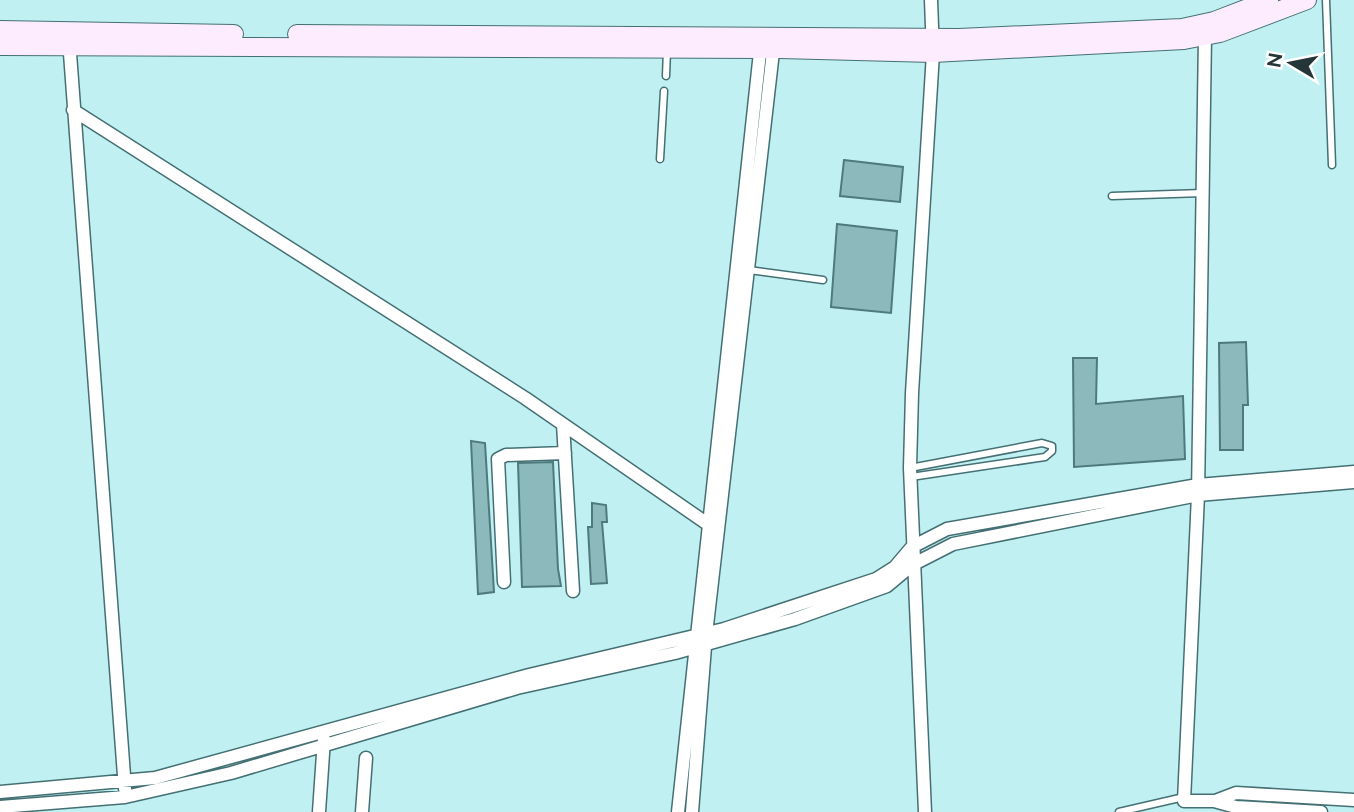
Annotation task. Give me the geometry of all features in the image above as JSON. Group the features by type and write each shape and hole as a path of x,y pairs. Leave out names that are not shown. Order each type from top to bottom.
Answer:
{"main road":[{"path":"933,45 1182,28 1214,21 1269,0"},
{"path":"0,46 69,39 933,45 1184,40 1253,22 1307,0"},
{"path":"0,30 69,39 667,48 767,42"}],"street":[{"path":"925,812 912,565 910,472 912,393 933,45 932,0"},
{"path":"1205,36 1198,490 1185,804 1214,801 1237,793 1354,800"},
{"path":"69,39 125,797"},
{"path":"713,527 749,270 767,42"},
{"path":"678,812 700,640 767,42"},
{"path":"73,110 563,424 713,527"},
{"path":"563,424 573,591"},
{"path":"503,582 498,459 506,455 565,453"},
{"path":"0,792 124,783 155,778 324,739 517,688 675,653 700,640 876,579 895,567 912,547 947,530 1198,490 1354,472"},
{"path":"700,640 795,619 887,586 912,565 953,544 1198,490 1354,482"},
{"path":"692,812 700,640"},
{"path":"0,807 125,797 231,773 324,739"},
{"path":"319,812 324,739"},
{"path":"362,812 366,758"},
{"path":"1214,801 1236,807 1321,812"}],"lane":[{"path":"1326,0 1332,165"},
{"path":"666,76 667,48"},
{"path":"660,159 664,91"},
{"path":"1112,196 1203,193"},
{"path":"749,270 823,280"},
{"path":"1042,443 1052,446 1052,451 1045,457 910,472 1042,443"},
{"path":"1119,812 1185,804"}],"building":[{"path":"844,160 903,167 900,202 840,196"},
{"path":"837,224 897,231 891,313 831,307"},
{"path":"1246,342 1248,405 1243,405 1243,450 1220,450 1219,343"},
{"path":"1073,358 1097,358 1096,404 1183,396 1185,459 1074,467"},
{"path":"471,441 485,443 494,592 478,594"},
{"path":"553,462 561,586 522,587 518,463"},
{"path":"592,503 606,505 607,522 602,522 607,583 591,584 588,527 592,527"}]}
